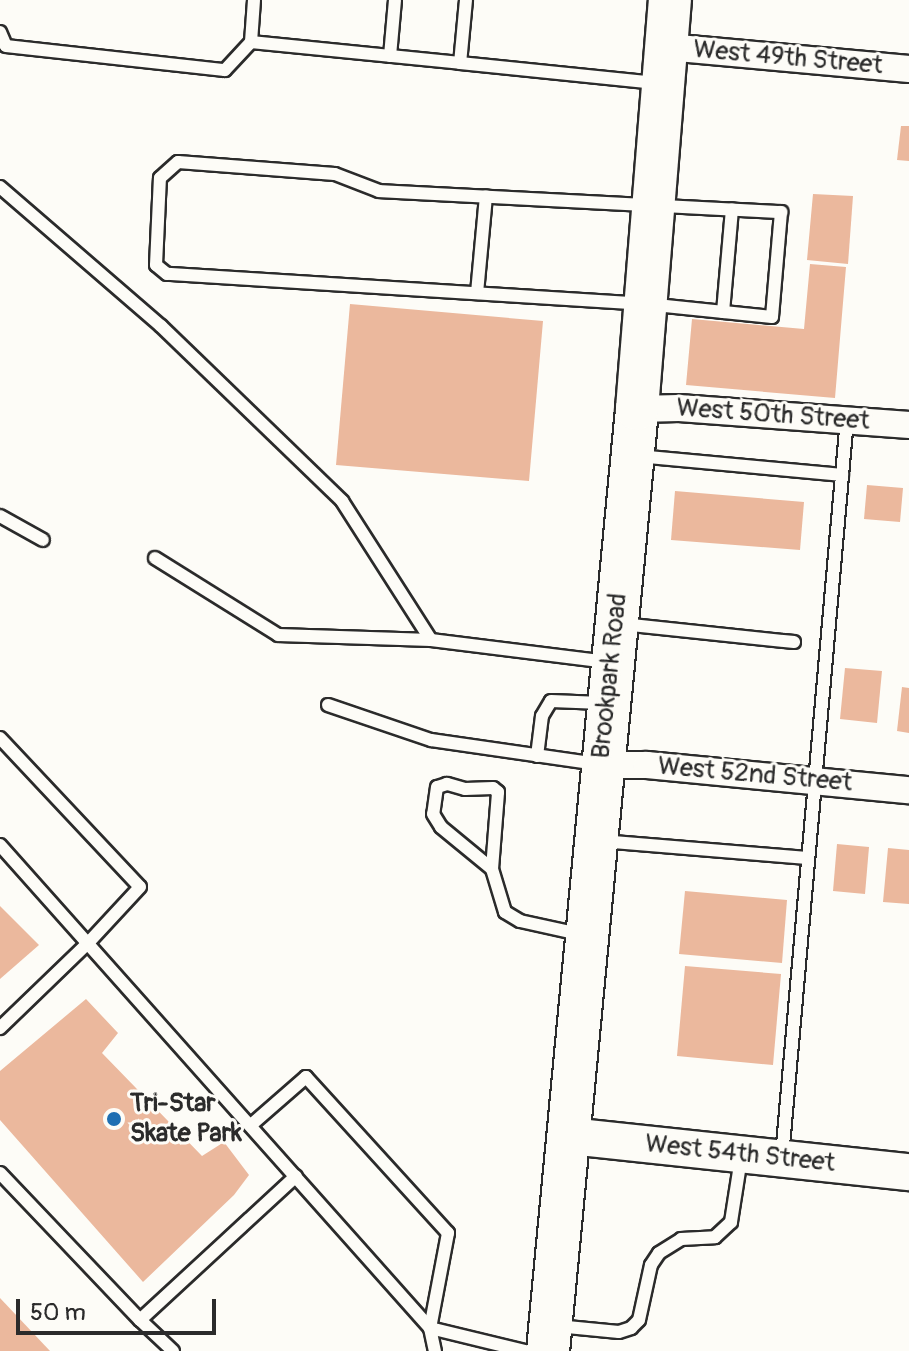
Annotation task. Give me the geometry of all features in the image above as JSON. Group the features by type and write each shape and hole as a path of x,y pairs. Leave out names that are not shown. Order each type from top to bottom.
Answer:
{"main road":[{"name":"Brookpark Road","path":"542,1342 570,1136 594,840 637,409 670,0"}],"street":[{"name":"West 49th Street","path":"665,66 909,69"},
{"name":"West 50th Street","path":"637,409 679,408 909,425"},
{"name":"West 52nd Street","path":"601,765 647,765 909,790"},
{"name":"West 54th Street","path":"570,1136 909,1172"}],"lane":[{"path":"0,32 6,46 225,70 251,42 254,0"},
{"path":"390,56 395,0"},
{"path":"460,63 466,0"},
{"path":"251,42 460,63 665,66"},
{"path":"178,162 335,174 379,191 654,204 781,212 772,317 646,304 167,274 156,265 160,178 178,162"},
{"path":"0,187 161,326 342,501 431,640"},
{"path":"477,293 486,196"},
{"path":"723,312 732,209"},
{"path":"782,1159 847,419"},
{"path":"632,455 842,475"},
{"path":"0,516 43,540"},
{"path":"155,558 278,635 431,640 611,663 794,642"},
{"path":"537,756 542,716 551,701 611,663"},
{"path":"328,705 431,740 601,765"},
{"path":"0,738 140,887 89,942 0,1028"},
{"path":"492,869 441,827 433,814 437,787 447,784 465,789 493,788 498,792 492,869 505,912 520,921 586,936"},
{"path":"594,840 807,858"},
{"path":"0,845 430,1328 542,1342 631,1328 639,1320 651,1265 659,1253 681,1239 715,1237 731,1222 741,1154"},
{"path":"251,1125 306,1077 448,1233 430,1328 435,1351"},
{"path":"0,1173 173,1351"},
{"path":"140,1320 296,1176"}],"building":[{"path":"901,126 909,126 909,161 897,160"},
{"path":"813,194 853,196 848,264 807,260"},
{"path":"810,264 846,267 835,398 686,385 692,319 804,329"},
{"path":"350,304 543,321 529,481 336,465"},
{"path":"867,485 903,488 900,522 864,519"},
{"path":"675,491 804,502 800,550 671,540"},
{"path":"845,668 882,671 877,723 840,719"},
{"path":"902,687 909,688 909,733 897,731"},
{"path":"837,844 869,847 865,894 833,891"},
{"path":"888,848 909,850 909,904 883,902"},
{"path":"685,891 787,900 782,963 679,954"},
{"path":"0,906 39,945 0,979"},
{"path":"685,966 781,974 773,1065 677,1056"},
{"path":"86,999 118,1033 102,1053 202,1156 224,1142 249,1175 234,1195 143,1282 0,1120 0,1071"},
{"path":"0,1298 50,1351 0,1351"}],"place":[{"name":"Tri-Star Skate Park","path":"114,1119"}]}
